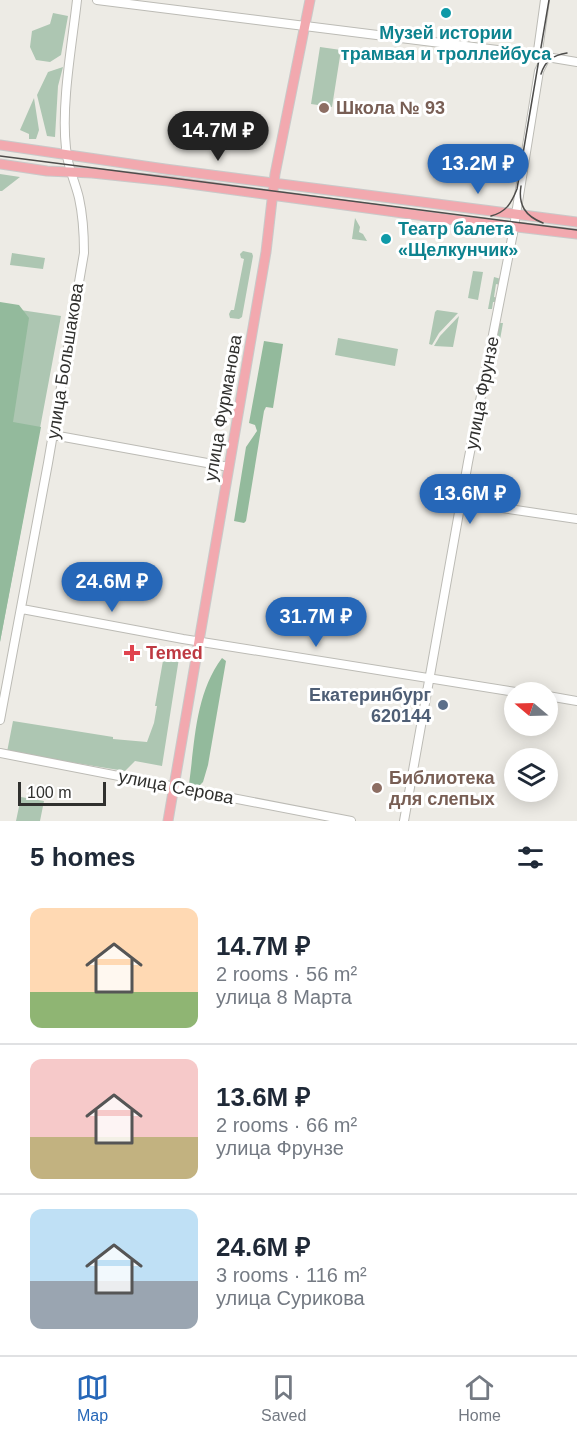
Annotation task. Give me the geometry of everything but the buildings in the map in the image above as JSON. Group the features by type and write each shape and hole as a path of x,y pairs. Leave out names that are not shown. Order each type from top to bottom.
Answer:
{"main road":[{"name":"улица Фурманова","path":"168,821 266,252 274,183 310,0"},
{"path":"0,145 577,222"},
{"path":"0,164 47,171 155,180 577,234"}],"street":[{"name":"улица Большакова","path":"0,720 22,609 84,253 83,219 79,196 66,155 66,105 77,0"},
{"path":"97,0 537,55 577,62"},
{"name":"улица Фрунзе","path":"404,821 428,679 514,226 539,70 537,55 545,0"},
{"name":"улица Фрунзе","path":"539,70 546,57"},
{"path":"53,435 229,467"},
{"path":"461,502 577,519"},
{"path":"22,609 199,641 504,690"},
{"path":"558,698 577,701"},
{"name":"улица Серова","path":"0,753 351,821"}],"green space":[{"path":"53,13 68,16 61,55 50,62 36,60 30,47 32,31 50,24"},
{"path":"320,47 341,50 332,107 311,104"},
{"path":"63,67 58,86 55,137 47,136 37,95 48,72"},
{"path":"34,98 39,130 36,139 29,139 29,134 20,130"},
{"path":"0,174 20,177 0,191"},
{"path":"355,218 360,227 359,232 367,241 352,239"},
{"path":"243,251 252,253 253,256 242,317 230,318 231,310 234,310 244,259 240,254"},
{"path":"12,253 45,258 43,269 10,265"},
{"path":"473,271 483,272 478,300 468,298"},
{"path":"494,277 501,279 500,285 496,284 494,297 498,298 497,302 493,302 492,309 488,309"},
{"path":"0,302 19,305 29,318 13,422 41,427 0,642"},
{"path":"0,307 61,316 0,642"},
{"path":"437,310 458,313 439,333 432,345 429,344"},
{"path":"459,316 453,347 434,346 440,336"},
{"path":"499,323 503,323 494,373 490,372"},
{"path":"338,338 398,349 395,366 335,355"},
{"path":"264,341 283,344 273,408 266,407 264,411 244,523 234,521 246,447 257,431 255,425 249,423"},
{"path":"164,655 179,658 162,766 135,761 125,771 7,752 13,721 113,737 113,739 147,742 154,723"},
{"path":"222,658 226,661 208,765 203,782 199,786 189,784 201,703 213,672"},
{"path":"21,797 44,801 40,821 16,821"}],"tram line":[{"path":"491,216 507,207 517,189 549,0"},
{"path":"541,74 550,59 567,53"},
{"path":"0,156 577,230"},
{"path":"521,186 520,193 524,209 543,223"}],"place":[{"name":"Музей истории трамвая и троллейбуса","path":"446,13"},
{"name":"Школа № 93","path":"324,108"},
{"name":"Театр балета «Щелкунчик»","path":"386,239"},
{"name":"Temed","path":"132,653"},
{"name":"Екатеринбург 620144","path":"443,705"},
{"name":"Библиотека для слепых","path":"377,788"}]}
